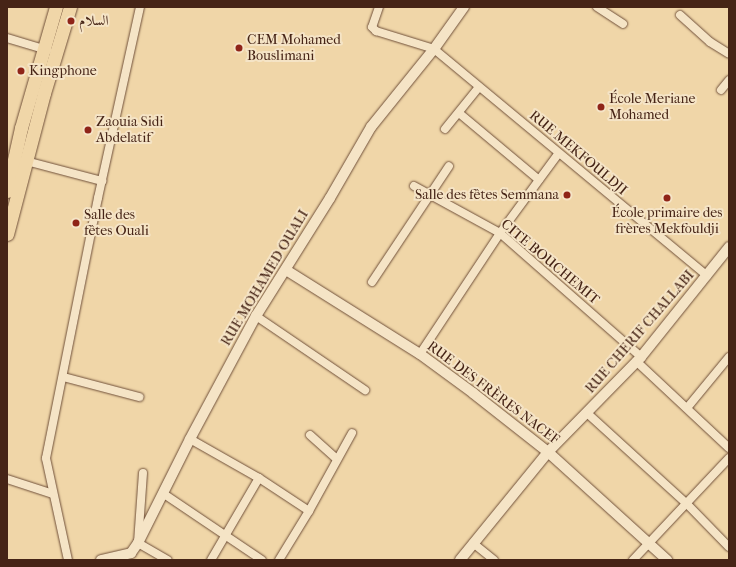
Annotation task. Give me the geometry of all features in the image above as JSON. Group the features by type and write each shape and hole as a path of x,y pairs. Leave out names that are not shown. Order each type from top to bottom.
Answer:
{"main road":[{"path":"7,191 21,128 56,7"},
{"path":"7,234 44,93 70,7"}],"street":[{"path":"68,560 46,458 102,181 140,7"},
{"path":"379,7 372,27 376,31 434,48"},
{"name":"RUE MOHAMED OUALI","path":"101,560 129,556 138,543 164,494 190,439 256,316 286,270 371,127 434,48 464,7"},
{"path":"597,7 623,24"},
{"path":"680,16 710,42 729,54"},
{"path":"7,38 57,52"},
{"name":"RUE MEKFOULDJI","path":"434,48 558,154 707,276"},
{"path":"721,90 729,80"},
{"path":"445,129 480,87"},
{"path":"458,113 539,180"},
{"path":"420,354 500,233 558,154"},
{"path":"26,161 102,181"},
{"path":"372,282 431,196 449,166"},
{"name":"CITE BOUCHEMIT","path":"414,186 500,233 639,359 729,448"},
{"name":"RUE CHERIF CHALLABI","path":"460,560 548,452 639,359 729,247"},
{"name":"RUE DES FRÈRES NACEF","path":"286,270 420,354 548,452 667,560"},
{"path":"256,316 365,390"},
{"path":"687,408 729,357"},
{"path":"63,377 138,397"},
{"path":"586,413 687,504 729,546"},
{"path":"279,560 309,511 352,433"},
{"path":"310,435 337,459"},
{"path":"190,439 259,478 309,511"},
{"path":"633,560 729,458"},
{"path":"143,473 138,543 168,560"},
{"path":"211,560 259,478"},
{"path":"7,479 53,494"},
{"path":"164,494 262,560"},
{"path":"473,543 494,560"}],"place":[{"name":"السلام","path":"71,21"},
{"name":"CEM Mohamed Bouslimani","path":"239,48"},
{"name":"Kingphone","path":"21,71"},
{"name":"École Meriane Mohamed","path":"601,107"},
{"name":"Zaouia Sidi Abdelatif","path":"88,130"},
{"name":"Salle des fêtes Semmana","path":"567,195"},
{"name":"École primaire des frères Mekfouldji","path":"667,198"},
{"name":"Salle des fêtes Ouali","path":"76,223"}]}
